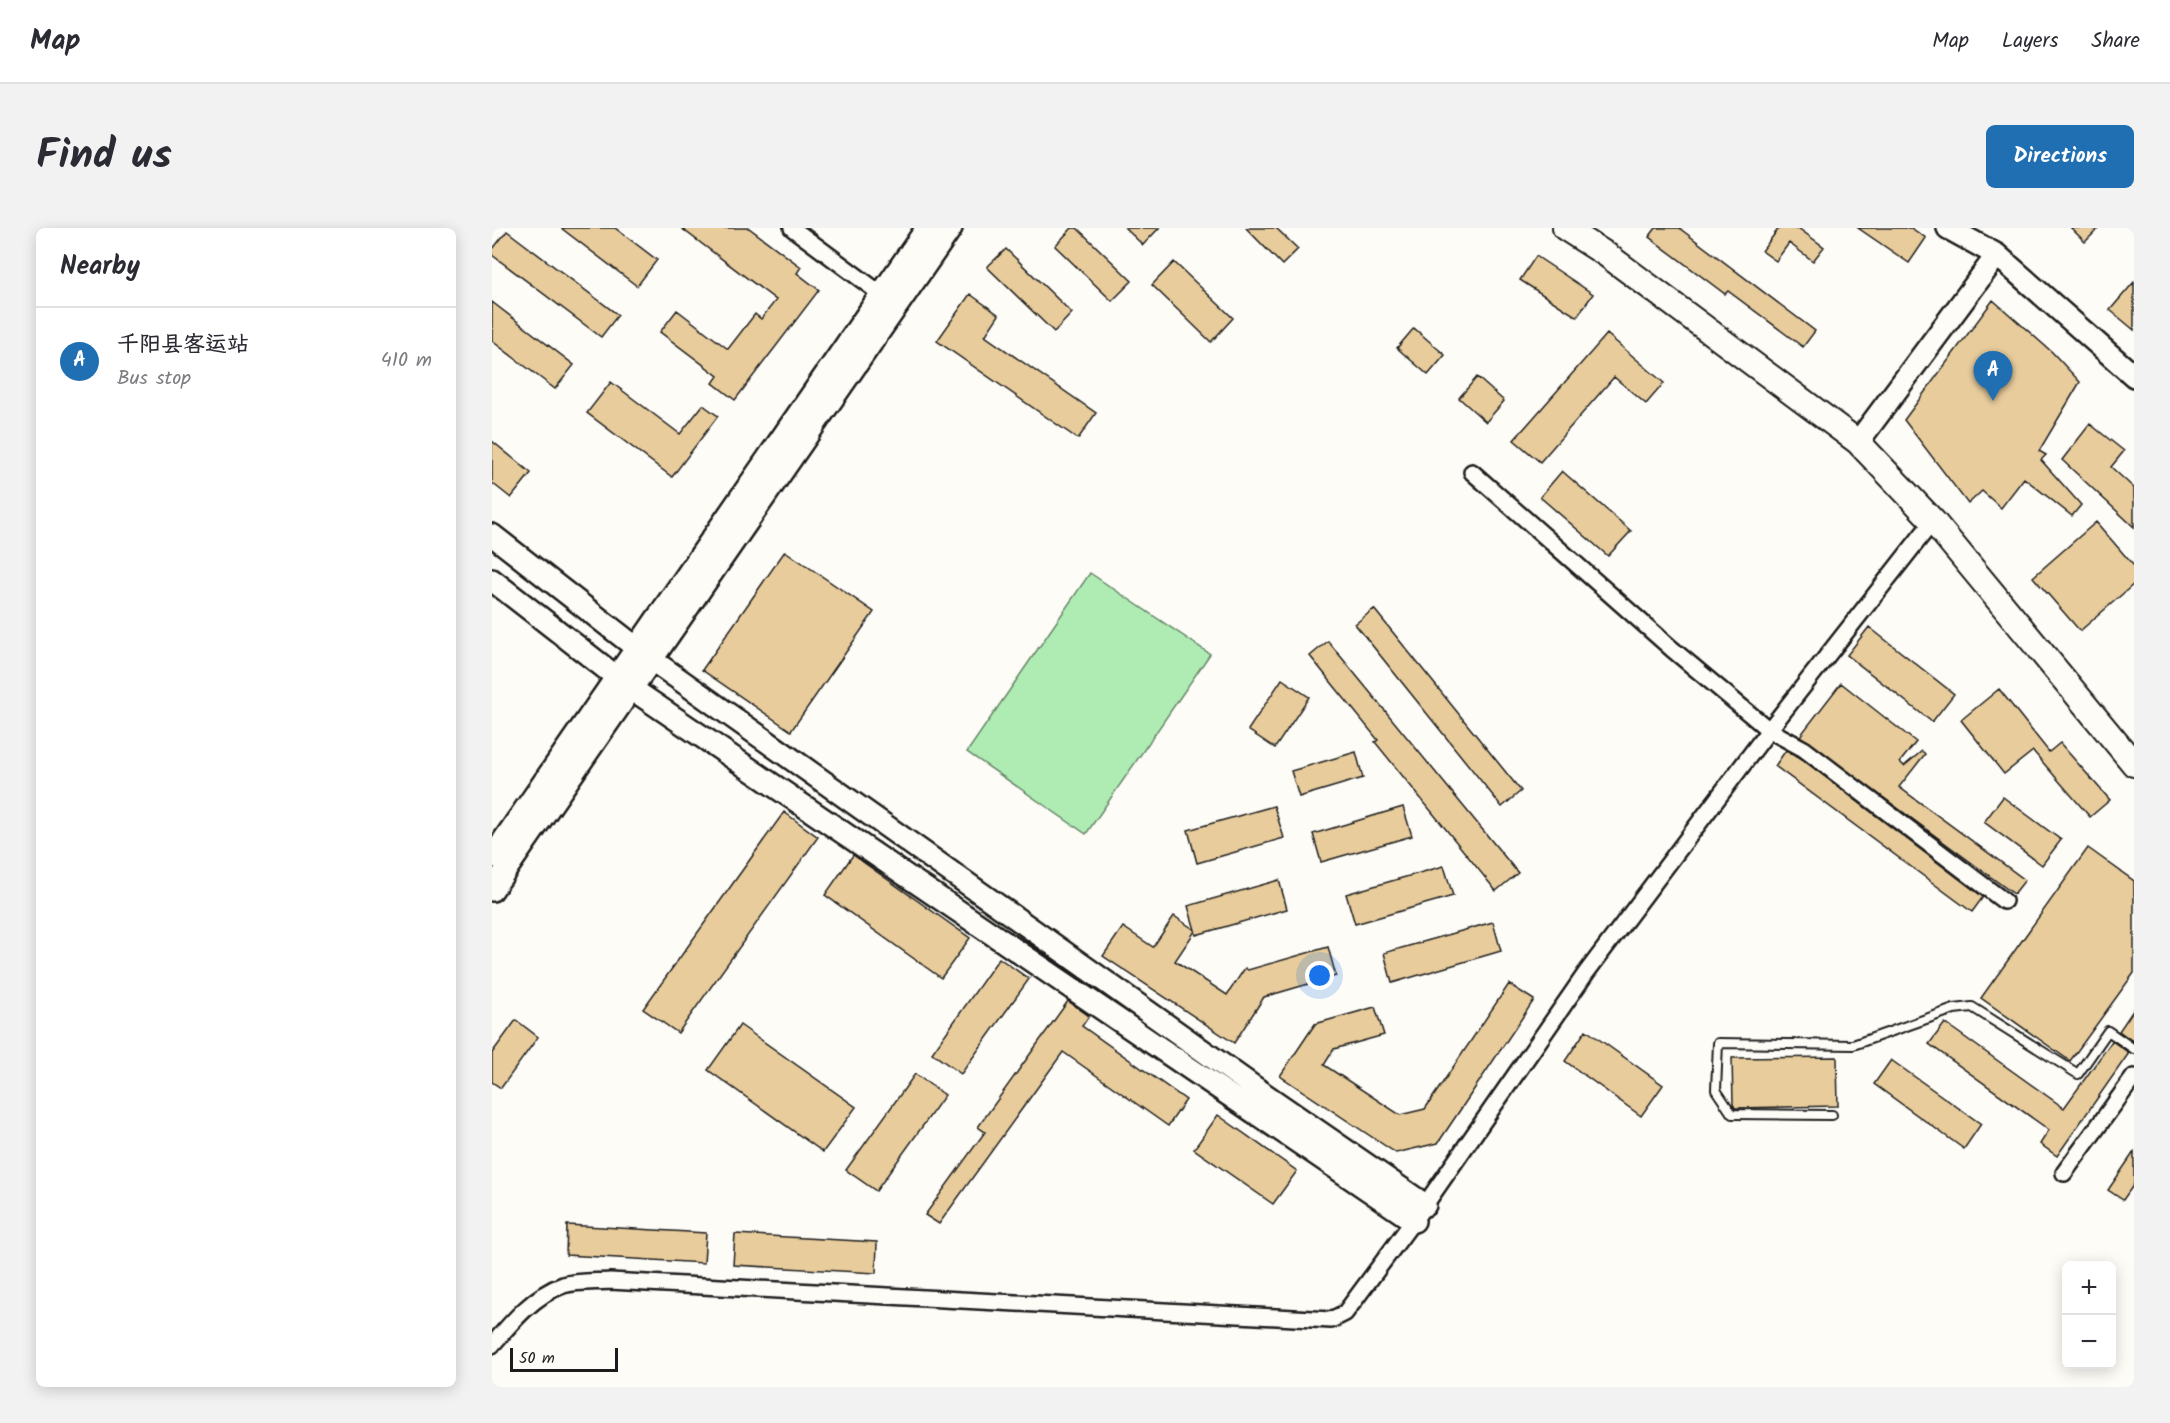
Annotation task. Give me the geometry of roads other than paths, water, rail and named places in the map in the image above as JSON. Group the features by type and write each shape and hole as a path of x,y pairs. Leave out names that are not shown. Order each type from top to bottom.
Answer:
{"main road":[{"path":"889,300 927,228"},
{"path":"492,890 644,654 889,300 951,228"},
{"path":"1565,228 1607,255 1858,442 1933,521 2134,764"},
{"path":"1948,228 1997,255 2134,376"},
{"path":"1979,228 1997,255"},
{"path":"1858,442 1997,255"},
{"path":"492,535 644,654 1234,1073 1420,1213"},
{"path":"492,580 625,683 1420,1213"},
{"path":"492,857 625,683"}],"street":[{"path":"792,228 889,300"},
{"path":"1472,472 1672,649 1769,730 1804,748 2004,901"},
{"path":"492,1345 514,1319 540,1298 563,1286 610,1281 1331,1320 1345,1314 1420,1213 1586,973 1769,730 1933,521"},
{"path":"2064,1173 2134,1077"}],"lane":[{"path":"1832,1114 1732,1114 1716,1090 1718,1043 1853,1045 1953,1009 1972,1007 2078,1074 2108,1031 2134,1049"}],"place":[{"name":"千阳县客运站","path":"1993,401"}]}
